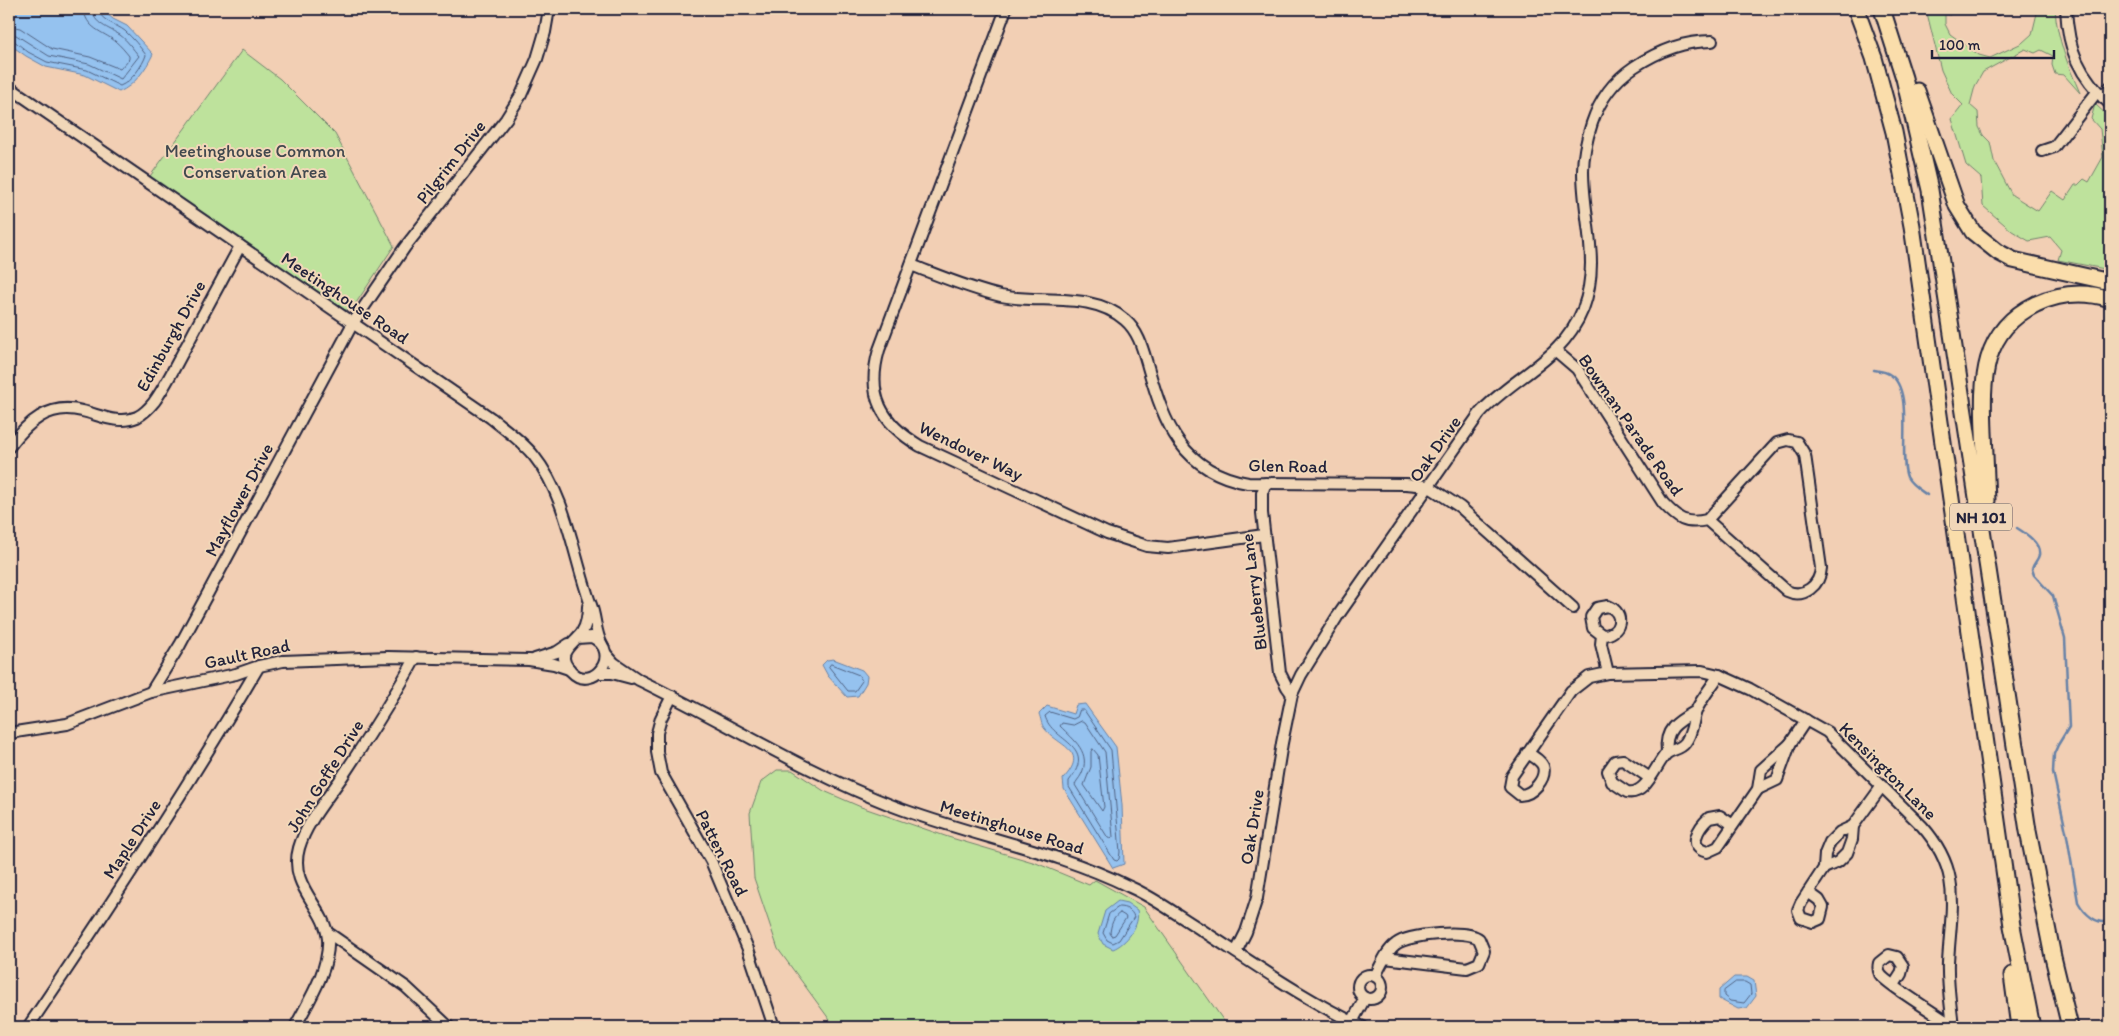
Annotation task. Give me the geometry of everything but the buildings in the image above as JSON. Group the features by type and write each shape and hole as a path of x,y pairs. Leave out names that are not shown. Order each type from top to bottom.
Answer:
{"highway":[{"name":"NH 101","path":"1856,9 1874,58 1894,132 1912,226 2012,926 2032,1027"},
{"name":"NH 101","path":"1882,10 1904,78 1930,190 2028,831 2053,957 2070,1027"},
{"path":"1882,10 1911,76 1958,206 1973,232 1998,252 2013,260 2110,282"},
{"path":"1989,570 1982,388 1989,356 2006,328 2017,317 2038,304 2060,296 2076,294 2110,299"},
{"path":"2028,831 2038,862 2080,1027"},
{"path":"2012,926 2011,971 2019,1027"}],"street":[{"name":"Pilgrim Drive","path":"353,323 405,247 506,119 521,95 537,59 549,9"},
{"name":"Wendover Way","path":"1006,9 879,350 874,373 875,389 882,411 892,425 905,437 1107,533 1136,543 1168,548 1264,535"},
{"path":"2066,9 2070,42 2076,60 2084,76 2104,98"},
{"name":"Oak Drive","path":"1236,952 1246,932 1257,898 1282,742 1292,694 1301,674 1337,617 1428,486 1487,406 1502,392 1556,351 1574,328 1591,284 1591,246 1583,169 1587,141 1599,104 1616,81 1647,58 1684,44 1712,41"},
{"name":"Meetinghouse Road","path":"9,87 491,418 522,442 545,472 557,498 593,612 598,636 604,650"},
{"path":"2042,151 2054,147 2104,98 2110,87"},
{"name":"Edinburgh Drive","path":"9,447 28,424 44,414 62,409 81,410 98,417 118,420 138,416 146,410 163,388 240,246"},
{"name":"Glen Road","path":"911,265 996,294 1018,298 1087,302 1119,315 1137,334 1163,413 1180,443 1194,457 1220,474 1238,481 1266,483 1406,484 1428,486 1471,515 1555,594 1573,608"},
{"name":"Mayflower Drive","path":"152,692 180,645 353,323"},
{"name":"Bowman Parade Road","path":"1556,351 1577,369 1671,511 1678,518 1687,521 1696,523 1708,520"},
{"path":"1788,440 1798,442 1806,455 1820,568 1818,581 1804,593 1793,594 1708,520 1777,443 1788,440"},
{"name":"Blueberry Lane","path":"1266,483 1262,502 1264,535 1280,673 1286,687 1292,694"},
{"name":"Meetinghouse Road","path":"587,596 588,619 583,630 573,641 565,655 569,669 582,677 589,677 599,672 612,673 639,680"},
{"path":"1602,635 1601,644 1608,673"},
{"name":"Meetinghouse Road","path":"573,641 583,636 592,638 614,663 639,680 816,772 892,806 1058,857 1104,874 1136,889 1321,1006 1363,1027"},
{"name":"Gault Road","path":"529,660 557,652 573,641"},
{"path":"599,672 604,664 604,650"},
{"name":"Gault Road","path":"9,733 67,724 152,692 236,674 259,666 303,659 416,657 529,660 554,664 569,669"},
{"name":"John Goffe Drive","path":"295,1027 325,963 328,950 327,932 298,875 296,865 299,847 312,822 380,720 416,657"},
{"name":"Maple Drive","path":"28,1027 154,834 259,666"},
{"name":"Kensington Lane","path":"1528,752 1571,690 1589,677 1608,673 1696,670 1719,675 1750,689 1827,732 1935,841 1950,872 1952,894 1948,974 1953,1027"},
{"path":"1650,778 1667,752 1684,745 1692,729 1696,711 1719,675"},
{"name":"Patten Road","path":"672,696 661,718 657,733 657,752 661,773 715,869 748,949 774,1027"},
{"path":"1667,752 1666,742 1668,734 1680,720 1696,711"},
{"path":"1758,789 1777,780 1790,744 1806,720"},
{"path":"1733,825 1758,789 1760,770 1790,744"},
{"path":"1808,892 1824,868 1825,854 1830,842 1840,832 1853,826 1882,786"},
{"path":"1824,868 1838,862 1847,853 1852,840 1853,826"},
{"path":"327,932 406,986 449,1027"},
{"path":"1375,976 1385,958 1397,943 1426,936 1471,934 1480,938 1484,951 1479,963 1467,968 1385,958"},
{"path":"1368,976 1375,976 1380,981 1381,991 1375,998 1365,998 1359,990 1360,981 1368,976"},
{"path":"1894,985 1953,1027"},
{"path":"1352,1022 1365,998"}],"green space":[{"path":"1926,9 1951,9 1950,15 1945,14 1945,24 1950,34 1979,55 1990,58 2022,43 2032,34 2038,9 2055,9 2067,62 2080,93 2064,75 2055,74 2052,65 2053,56 2041,50 2035,53 2025,49 1983,72 1975,86 1970,105 1978,112 1979,127 1983,135 1990,142 1994,161 2012,195 2038,211 2052,191 2065,200 2075,185 2078,185 2084,179 2089,182 2103,157 2100,129 2091,119 2095,104 2110,118 2110,270 2058,260 2061,250 2050,237 2029,241 2012,231 1983,206 1981,178 1966,165 1952,119 1963,105 1952,94 1941,70"},
{"name":"Meetinghouse Common Conservation Area","path":"242,50 280,79 335,134 394,246 354,306 347,310 340,309 148,179"},
{"path":"777,770 792,770 824,791 861,807 948,837 1036,863 1089,885 1095,880 1144,907 1228,1027 835,1027 778,949 754,878 750,813 761,782"}],"water":[{"path":"9,9 101,9 113,19 127,26 153,54 139,76 130,86 119,92 85,75 46,67 9,44"},
{"path":"833,659 862,670 867,676 866,683 858,696 847,697 828,676 822,665 827,660"},
{"path":"1085,704 1116,747 1122,805 1124,864 1113,868 1064,789 1063,779 1071,769 1074,761 1073,755 1045,729 1039,714 1047,706 1073,714 1076,705"},
{"path":"1118,901 1127,903 1137,910 1138,916 1135,928 1123,943 1113,949 1103,944 1098,934 1105,911"},
{"path":"1734,977 1747,977 1754,981 1756,996 1747,1008 1738,1009 1719,999 1719,990"}],"waterway":[{"path":"1874,370 1887,373 1897,382 1902,393 1904,407 1904,453 1907,477 1913,485 1927,495"},
{"path":"2017,528 2038,546 2038,559 2032,569 2034,575 2053,596 2065,638 2069,727 2054,754 2053,772 2067,836 2078,902 2092,918 2101,922 2110,920"}]}
